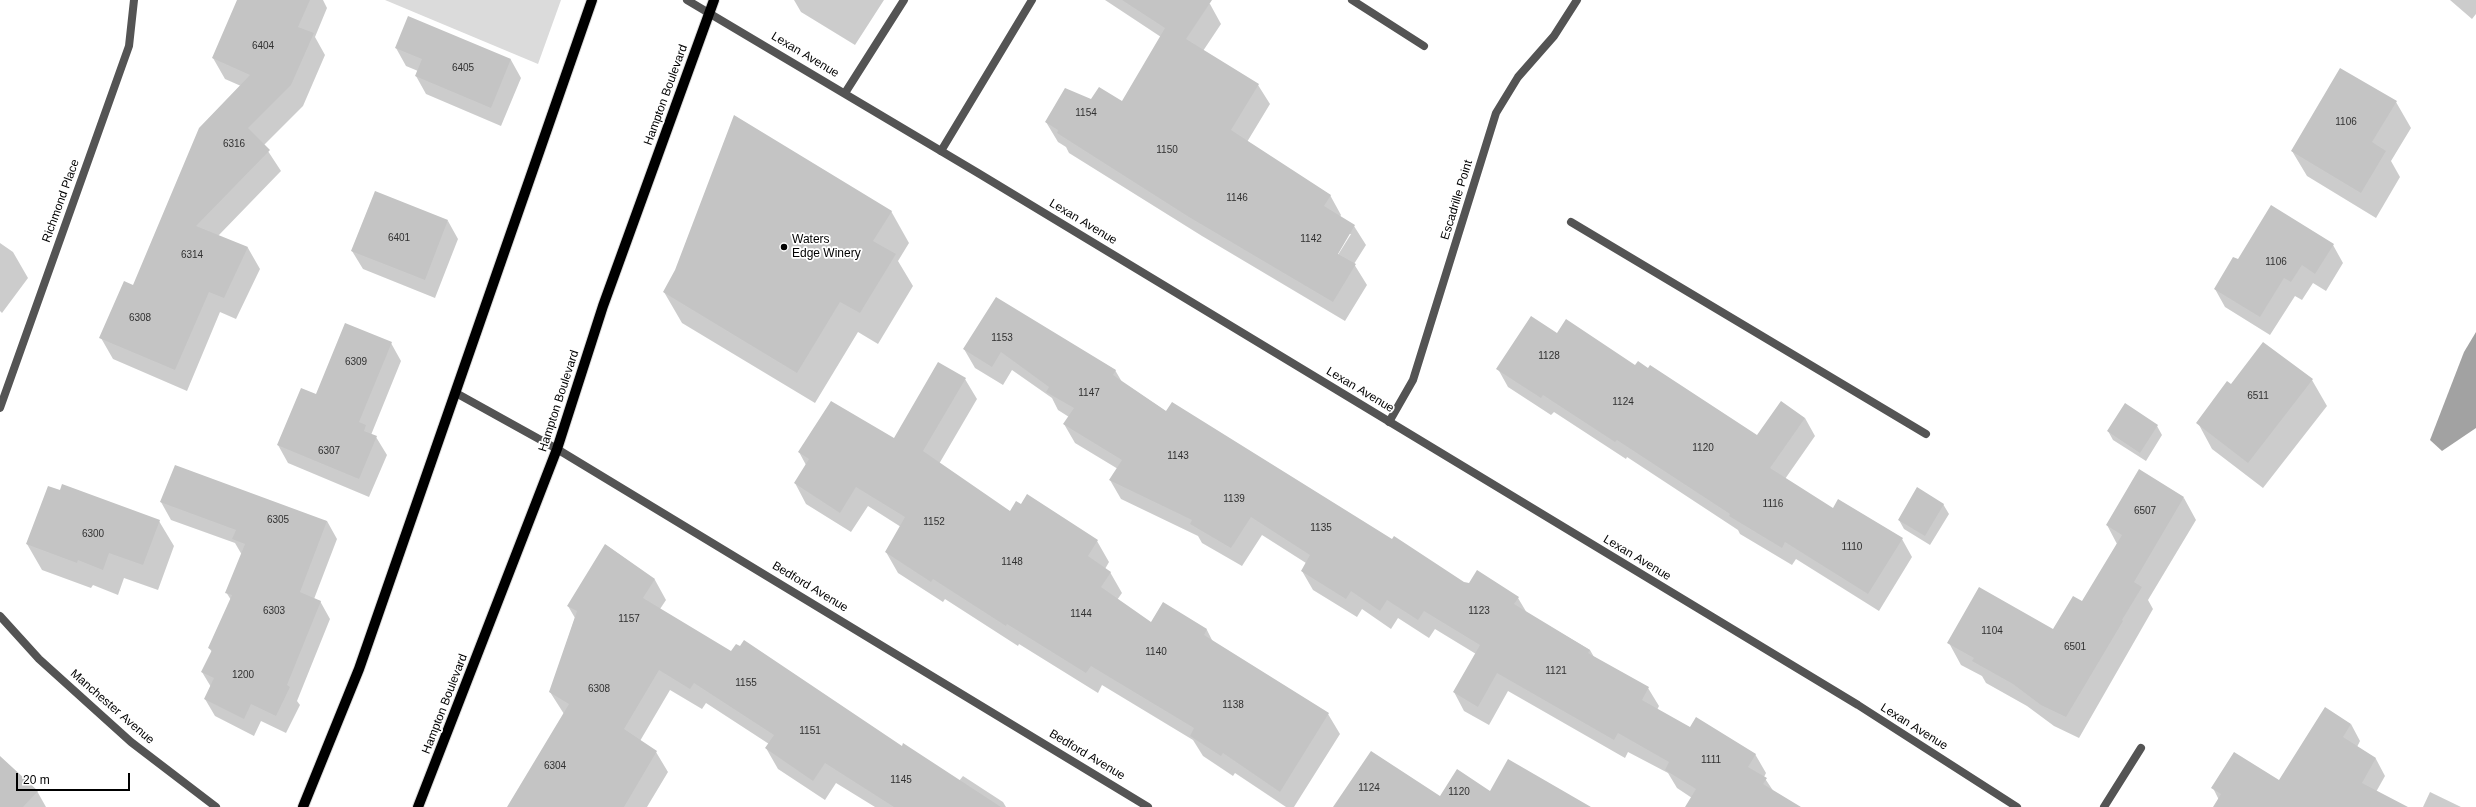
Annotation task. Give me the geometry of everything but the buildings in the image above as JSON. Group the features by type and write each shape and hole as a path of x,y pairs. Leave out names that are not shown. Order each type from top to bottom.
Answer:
{"main road":[{"path":"303,807 359,669 592,0"},
{"name":"Hampton Boulevard","path":"418,807 557,449 603,306 714,0"}],"street":[{"name":"Richmond Place","path":"0,408 129,46 134,0"},
{"name":"Lexan Avenue","path":"687,0 710,12 845,93 1858,705 2017,807"},
{"path":"845,93 904,0"},
{"path":"941,151 1032,0"},
{"path":"1352,0 1424,46"},
{"name":"Escadrille Point","path":"1389,422 1413,380 1496,113 1518,77 1554,36 1577,0"},
{"path":"1571,222 1926,434"},
{"name":"Bedford Avenue","path":"456,393 557,449 1148,807"},
{"name":"Manchester Avenue","path":"0,616 39,658 131,742 216,807"},
{"path":"2104,807 2141,748"}],"shaded area":[{"path":"385,0 561,0 538,64"},
{"path":"2476,332 2476,428 2442,451 2430,440 2464,352"}],"place":[{"name":"Waters Edge Winery","path":"784,247"}]}
